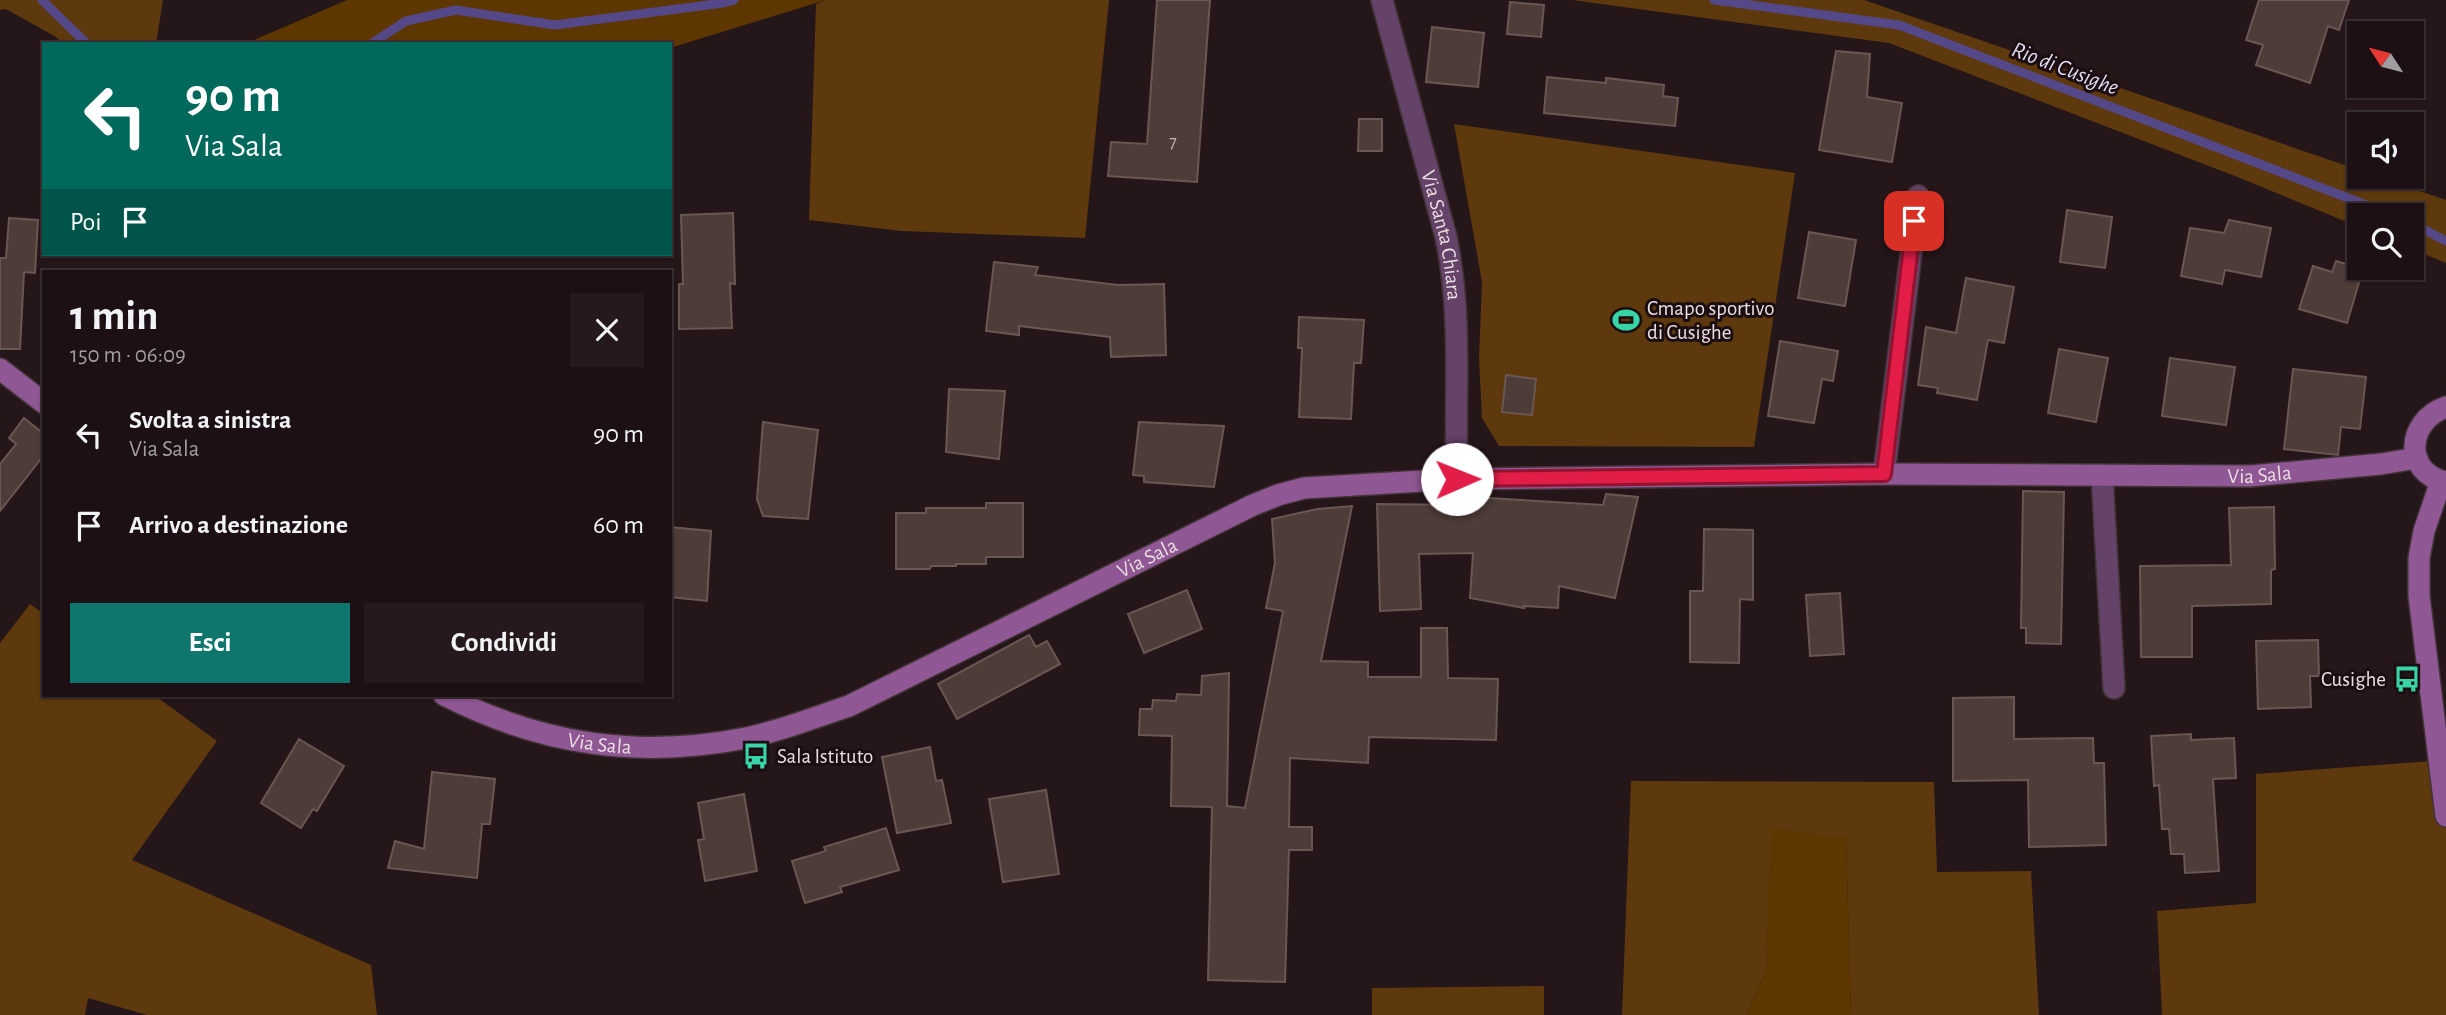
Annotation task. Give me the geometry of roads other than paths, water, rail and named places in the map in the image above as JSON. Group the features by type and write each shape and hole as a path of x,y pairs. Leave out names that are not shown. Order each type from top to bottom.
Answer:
{"street":[{"name":"Via Santa Chiara","path":"1382,0 1447,237 1454,274 1458,337 1457,479"},
{"path":"1884,474 1918,196"},
{"path":"0,369 42,402"},
{"path":"2446,407 2433,411 2423,420 2415,445 2417,458 2431,476 2444,481 2424,531 2419,558 2419,596 2446,816"},
{"name":"Via Sala","path":"448,697 521,728 573,741 628,748 690,746 747,737 849,706 1278,495 1304,488 1457,479 1884,474 2250,476 2381,464 2417,458"},
{"path":"2102,475 2114,688"}],"waterway":[{"name":"Rio di Cusighe","path":"42,0 85,42"},
{"name":"Rio di Cusighe","path":"374,42 406,21 456,10 555,25 734,0"},
{"name":"Rio di Cusighe","path":"1714,0 1899,25 2361,203"},
{"name":"Rio di Cusighe","path":"2424,229 2446,241"}],"place":[{"name":"Cmapo sportivo di Cusighe","path":"1626,320"},
{"name":"Cusighe","path":"2407,679"},
{"name":"Sala Istituto","path":"756,756"}]}
